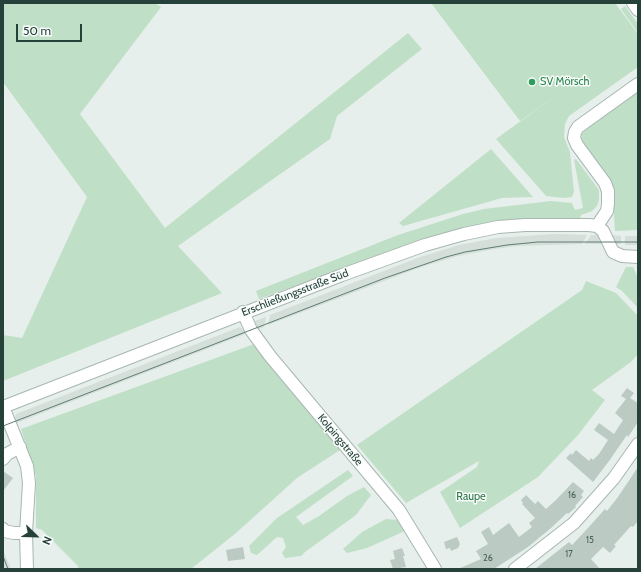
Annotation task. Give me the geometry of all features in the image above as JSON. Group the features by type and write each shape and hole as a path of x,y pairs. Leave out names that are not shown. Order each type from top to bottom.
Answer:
{"street":[{"path":"633,3 638,10"},
{"path":"638,84 578,127 574,138 577,145 605,183 608,191 607,211 597,226 603,231 610,248 614,252 622,256 638,257"},
{"name":"Erschließungsstraße Süd","path":"3,407 243,312 410,250 464,234 498,227 576,224 597,226"},
{"name":"Kolpingstraße","path":"243,312 251,330 274,360 399,510 435,569"},
{"path":"3,407 27,466 29,483 26,533 27,569"},
{"path":"515,569 574,523 614,478 638,444"},
{"path":"3,459 7,454 20,447"},
{"path":"3,529 4,531 14,533 26,533"}],"shaded area":[{"path":"555,234 587,235 582,244 517,246 458,256 421,267 268,325 270,315 420,257 459,245 496,238"},
{"path":"591,235 597,235 602,244 585,244"},
{"path":"612,235 621,236 621,244 616,244"},
{"path":"625,236 638,236 638,245 625,245"},
{"path":"266,317 264,327 256,330 255,321"},
{"path":"240,327 248,333 14,424 16,414"},
{"path":"3,550 11,569 3,569"}],"green space":[{"path":"3,3 155,3 161,7 80,114 165,228 408,33 422,49 337,116 330,139 178,246 222,293 3,381 3,335 22,338 87,197 3,82"},
{"name":"SV Mörsch","path":"431,3 615,3 638,34 638,67 569,116 565,124 564,137 570,152 574,192 572,197 563,198 546,196 496,139 558,94 520,121"},
{"path":"625,6 638,24 638,33 621,9"},
{"path":"638,90 638,230 615,231 612,185 584,146 581,135 588,126"},
{"path":"491,149 533,197 502,198 403,226 399,223"},
{"path":"576,159 599,190 599,200 597,206 592,211 581,215 580,219 520,220 431,237 259,299 256,291 398,235 463,214 484,209 551,201 572,203 575,210 583,208 574,160"},
{"path":"626,267 633,267 638,278 638,308 622,291 616,287"},
{"name":"Raupe","path":"586,281 616,293 638,316 638,354 631,362 592,390 605,400 578,435 538,477 460,528 440,492 477,467 479,461 406,503 357,445 582,290"},
{"path":"257,343 340,450 297,478 236,533 191,569 78,569 78,566 42,530 36,528 36,476 21,429"},
{"path":"348,470 353,476 296,517 303,525 319,516 347,496 364,487 371,495 356,515 301,556 285,558 282,553 286,547 283,538 277,537 257,555 251,553 249,546 277,518"},
{"path":"386,519 399,520 407,530 367,548 347,553 343,549 362,532"}],"building":[{"path":"627,388 634,393 630,398 638,403 638,422 593,482 566,458 571,453 572,455 576,450 589,461 591,458 593,460 599,454 608,440 594,430 599,423 614,434 623,420 615,413 626,399 621,396"},
{"path":"638,467 638,521 633,527 631,526 614,545 616,546 610,553 603,547 591,559 600,569 535,569 569,542 572,545 605,509 607,511"},
{"path":"3,471 13,478 3,491"},
{"path":"573,482 584,491 581,495 583,497 575,506 576,507 528,547 494,569 458,569 481,559 476,551 488,544 481,532 489,527 493,535 509,523 519,537 532,527 529,523 535,518 522,504 523,503 521,500 526,495 535,504 538,501 546,509"},
{"path":"457,537 460,544 458,548 451,551 450,548 446,549 444,542"},
{"path":"243,547 245,559 228,561 226,550"},
{"path":"402,548 405,556 403,556 406,567 393,569 390,560 395,559 393,551"}],"tram line":[{"path":"3,426 385,278 446,257 465,252 507,245 538,242 638,242"},
{"path":"3,556 8,569"}],"place":[{"name":"SV Mörsch","path":"532,82"}]}
